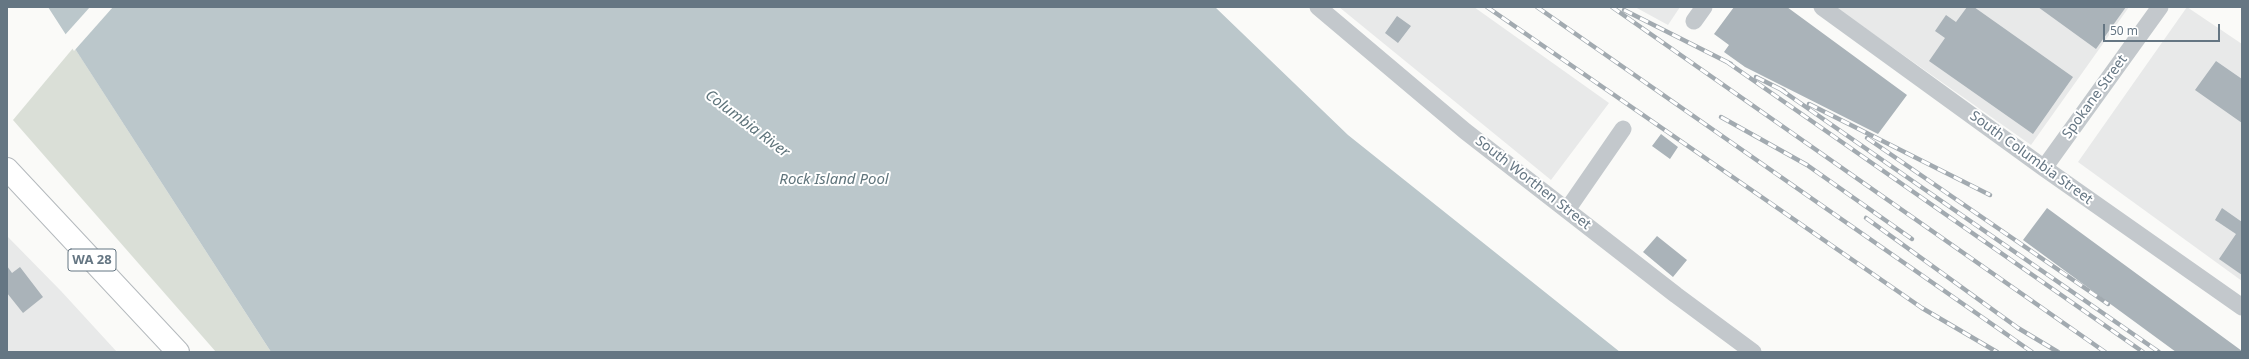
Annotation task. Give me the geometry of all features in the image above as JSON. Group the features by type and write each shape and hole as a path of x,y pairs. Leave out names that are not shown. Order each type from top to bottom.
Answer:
{"highway":[{"name":"WA 28","path":"7,169 178,352"}],"street":[{"name":"South Worthen Street","path":"1318,7 1465,131 1676,295 1753,352"},
{"path":"1694,21 1704,7"},
{"name":"South Columbia Street","path":"1822,7 2044,168 2242,307"},
{"name":"Spokane Street","path":"2044,168 2160,7"},
{"path":"1567,210 1623,129"}],"shaded area":[{"path":"1339,7 1474,7 1609,103 1551,180"},
{"path":"1635,7 1680,7 1668,25"},
{"path":"1835,7 2129,7 2031,145"},
{"path":"2187,7 2242,44 2242,281 2078,162"},
{"path":"74,47 271,352 216,352 13,120"},
{"path":"7,236 61,291 117,352 7,352"}],"water":[{"name":"Rock Island Pool","path":"48,7 1215,7 1348,135 1620,352 271,352"}],"pier":[{"path":"90,7 113,7 74,51 64,36"}],"building":[{"path":"1734,7 1787,7 1907,95 1878,134 1745,67 1724,52 1729,45 1714,34"},
{"path":"1967,7 1974,7 2073,77 2033,134 1929,61 1945,38 1935,31 1946,15 1956,22"},
{"path":"2038,7 2126,7 2096,49"},
{"path":"1397,16 1411,26 1398,43 1385,33"},
{"path":"2216,61 2242,79 2242,123 2195,90"},
{"path":"1661,134 1678,147 1670,159 1652,146"},
{"path":"2047,208 2242,352 2176,352 2023,240"},
{"path":"2222,208 2242,222 2242,275 2219,259 2236,234 2215,220"},
{"path":"1657,236 1687,260 1673,277 1643,252"},
{"path":"7,266 12,273 20,267 43,297 23,313 7,293"}],"railway":[{"path":"1487,7 1922,308 1997,352"},
{"path":"1537,7 2032,352"},
{"path":"1612,7 2105,352"},
{"path":"1624,10 1731,64"},
{"path":"1727,62 2143,352"},
{"path":"1756,77 1784,91"},
{"path":"1780,89 2159,352"},
{"path":"1809,104 1990,195"},
{"path":"1721,117 1807,165 1912,239"},
{"path":"1867,138 2108,304"},
{"path":"1866,218 2018,328 2058,352"}],"water label":[{"name":"Columbia River","path":"747,124"}]}
